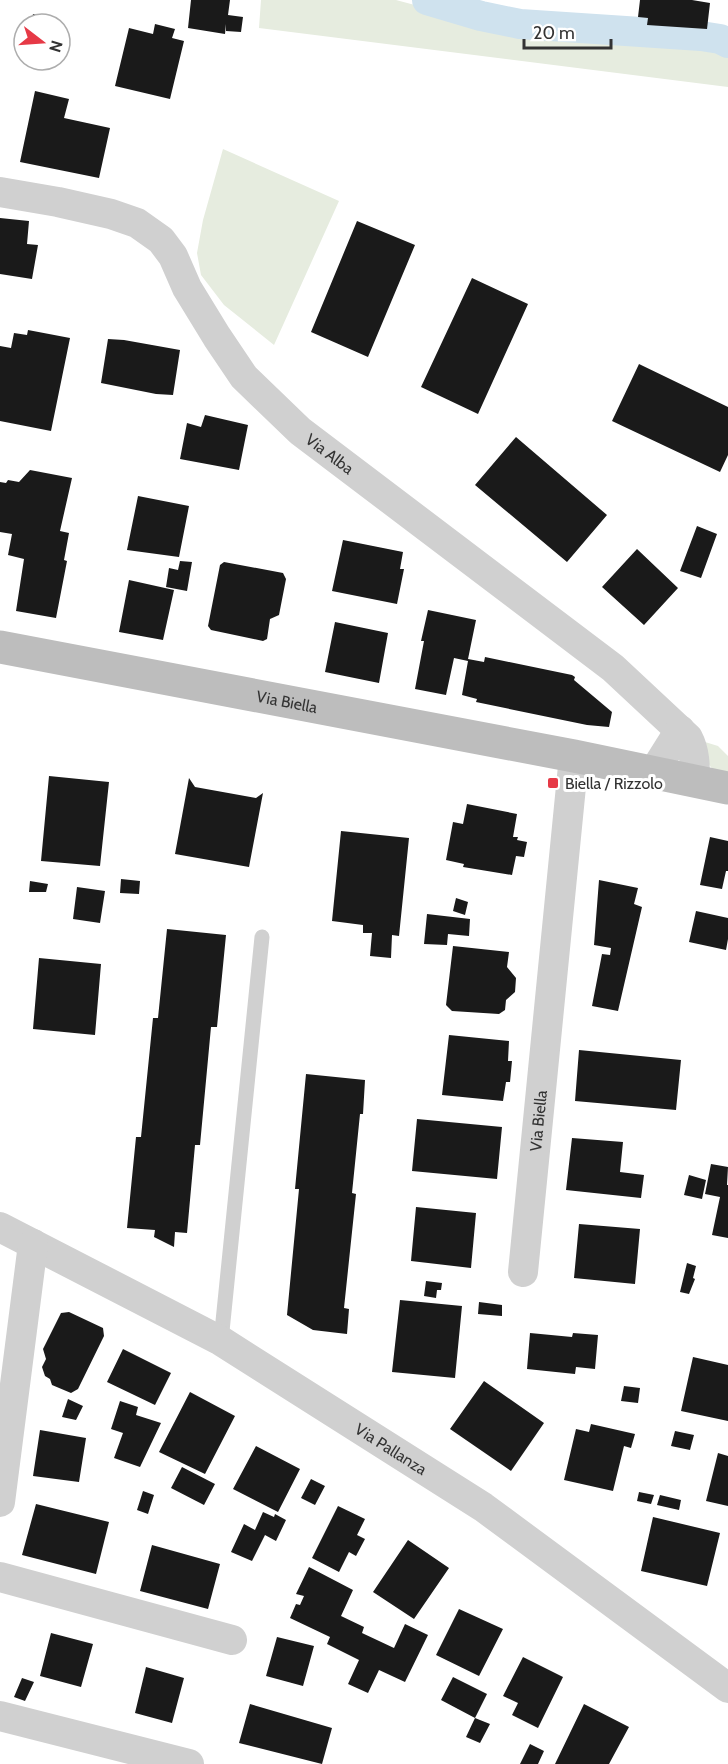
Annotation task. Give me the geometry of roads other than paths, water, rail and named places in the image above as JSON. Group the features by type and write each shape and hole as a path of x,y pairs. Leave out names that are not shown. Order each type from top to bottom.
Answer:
{"main road":[{"name":"Via Biella","path":"0,647 574,756 728,788"}],"street":[{"name":"Via Alba","path":"0,192 111,214 137,223 161,240 173,256 187,288 244,377 300,431 613,668 688,738 695,758 695,781"},
{"path":"653,772 680,730"},
{"name":"Via Biella","path":"523,1272 574,756"},
{"name":"Via Pallanza","path":"0,1227 221,1341 483,1507 728,1688"},
{"path":"0,1502 33,1244"},
{"path":"0,1577 232,1640"},
{"path":"0,1716 189,1764"}],"lane":[{"path":"221,1341 262,937"}],"waterway":[{"path":"427,0 481,16 520,24 701,36 720,39 728,43"}],"place":[{"name":"Biella / Rizzolo","path":"553,783"}]}
